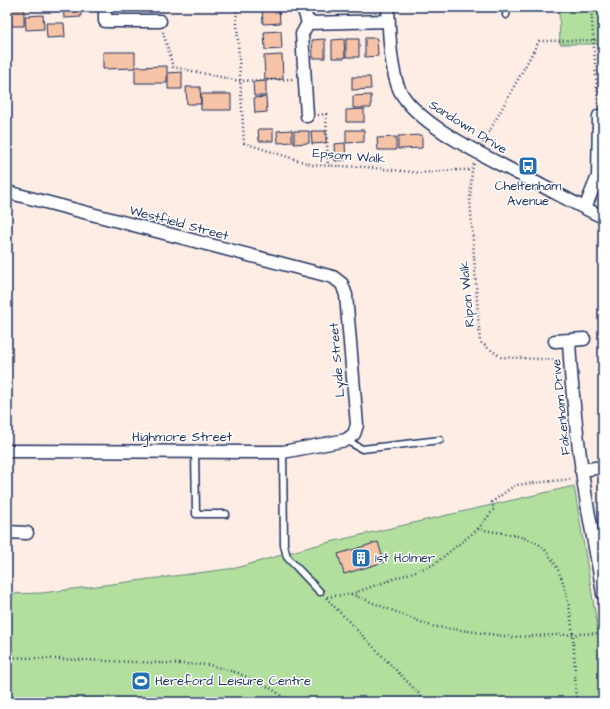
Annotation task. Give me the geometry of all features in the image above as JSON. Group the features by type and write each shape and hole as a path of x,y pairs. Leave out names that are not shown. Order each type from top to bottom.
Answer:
{"street":[{"path":"105,7 105,21 160,21"},
{"path":"303,7 308,23 302,34 307,116"},
{"name":"Sandown Drive","path":"388,7 393,68 400,91 411,107 432,124 478,152 603,217"},
{"path":"308,23 389,21"},
{"path":"584,208 598,176 601,116"},
{"name":"Westfield Street","path":"7,192 333,277 342,284"},
{"name":"Lyde Street","path":"342,284 346,295 357,425 350,437"},
{"name":"Fakenham Drive","path":"555,341 584,339"},
{"name":"Fakenham Drive","path":"569,340 582,474 598,558 603,594"},
{"name":"Highmore Street","path":"7,451 283,452 350,437"},
{"name":"Fakenham Drive","path":"582,474 603,467"},
{"path":"7,532 27,533"}],"lane":[{"path":"506,15 508,7"},
{"path":"350,437 362,449 440,440"},
{"path":"195,451 196,514 226,514"},
{"path":"283,452 284,545 287,557 320,592"}],"path":[{"name":"Epsom Walk","path":"236,7 244,143 312,165 365,167 421,173 472,170"},
{"path":"591,7 601,116"},
{"path":"160,21 173,67 240,81 305,79"},
{"path":"593,39 603,40"},
{"name":"Ripon Walk","path":"570,361 501,357 480,342 470,199 472,170 478,152 539,41 593,39"},
{"path":"307,116 326,114 328,166"},
{"path":"427,702 325,597 351,594 433,565 478,529 494,509 492,502 515,485 582,474"},
{"path":"478,529 523,537 541,546 554,560 565,585 573,634 576,702"},
{"path":"351,594 432,626 512,637 603,633"},
{"path":"7,657 210,665 238,673 272,688 290,702"}],"green space":[{"path":"559,7 603,7 603,44 560,44"},
{"path":"574,486 602,654 603,702 7,702 7,594 42,593 236,568 313,546"}],"building":[{"path":"63,7 81,7 81,17 64,18"},
{"path":"262,7 279,7 280,23 263,24"},
{"path":"8,9 24,9 24,26 8,26"},
{"path":"43,15 44,29 26,30 25,16"},
{"path":"46,23 64,23 65,37 47,38"},
{"path":"281,31 282,49 265,50 264,32"},
{"path":"365,38 377,38 378,56 365,57"},
{"path":"325,39 325,58 313,58 312,40"},
{"path":"344,39 345,58 332,58 332,40"},
{"path":"346,39 359,39 359,57 346,57"},
{"path":"103,52 135,52 135,68 103,69"},
{"path":"282,55 283,79 265,80 264,56"},
{"path":"167,66 167,83 135,83 135,67"},
{"path":"182,72 182,89 168,89 168,73"},
{"path":"352,77 370,77 371,89 352,90"},
{"path":"266,81 266,96 254,96 253,82"},
{"path":"186,87 200,87 201,104 187,104"},
{"path":"201,94 231,94 231,110 201,110"},
{"path":"371,95 371,108 353,108 353,96"},
{"path":"266,97 267,112 255,113 254,98"},
{"path":"364,109 364,122 346,122 346,110"},
{"path":"258,129 273,129 273,141 259,141"},
{"path":"292,130 292,142 278,143 277,131"},
{"path":"346,130 364,130 364,142 346,143"},
{"path":"294,131 309,131 309,143 294,144"},
{"path":"311,131 326,131 326,143 312,144"},
{"path":"422,135 422,148 398,149 398,136"},
{"path":"396,137 396,150 378,150 377,138"},
{"path":"345,143 346,160 335,161 334,144"},
{"name":"1st Holmer","path":"378,542 384,562 344,574 338,554"}],"place":[{"name":"Cheltenham Avenue","path":"528,166"},
{"name":"1st Holmer","path":"361,558"},
{"name":"Hereford Leisure Centre","path":"141,681"}]}
